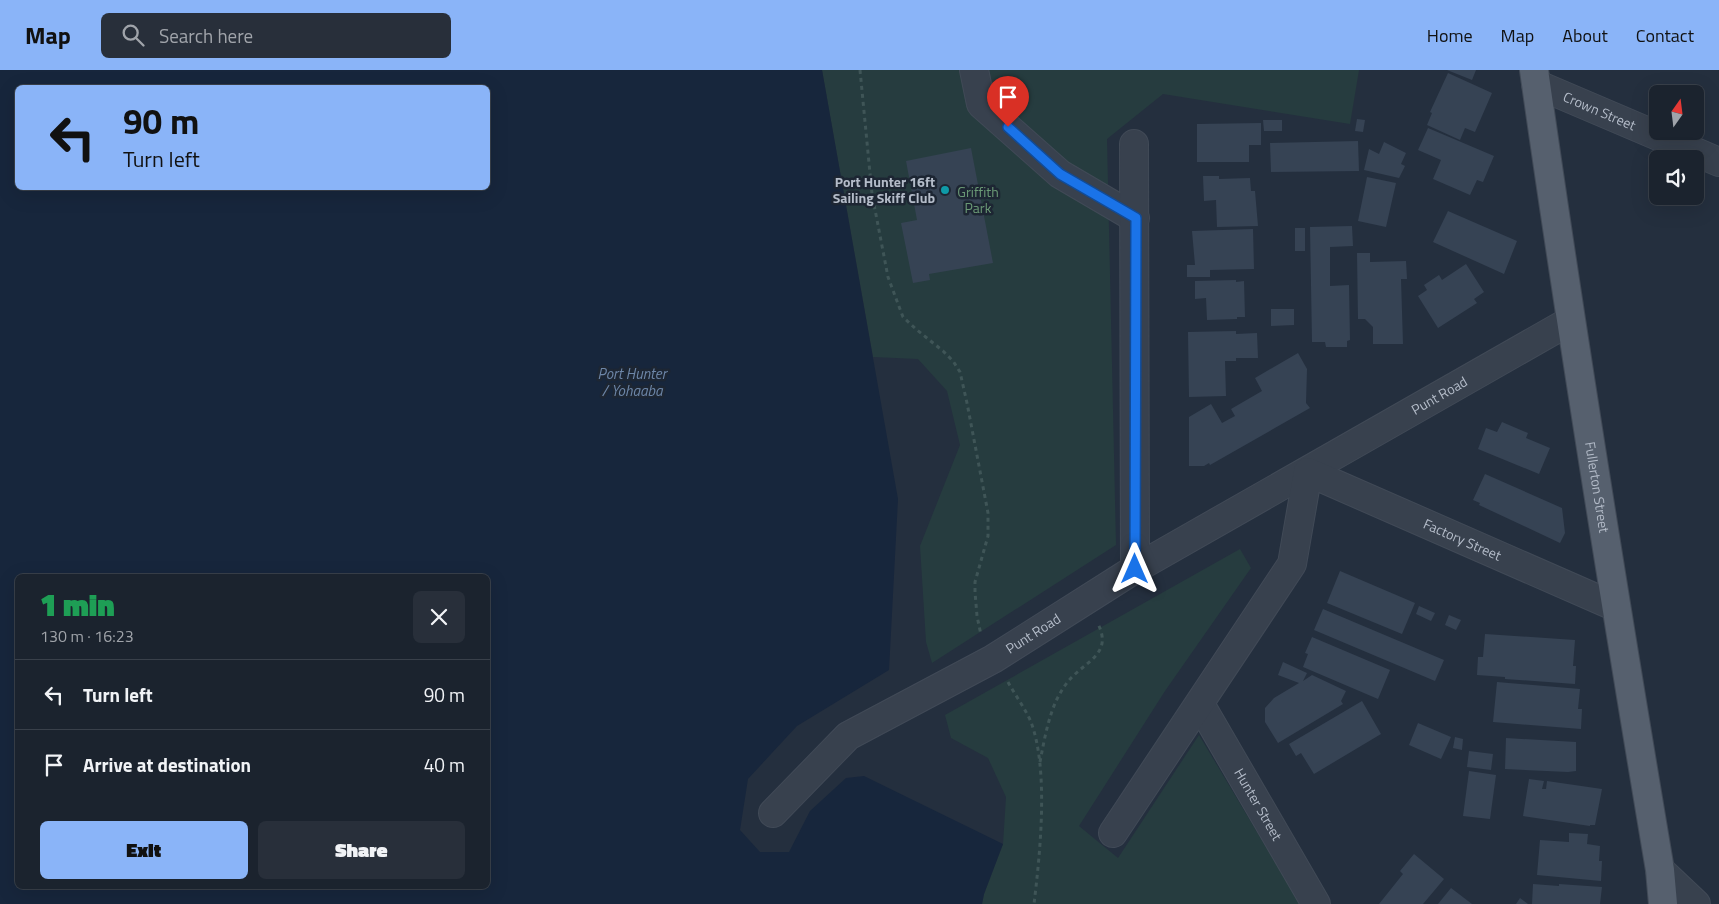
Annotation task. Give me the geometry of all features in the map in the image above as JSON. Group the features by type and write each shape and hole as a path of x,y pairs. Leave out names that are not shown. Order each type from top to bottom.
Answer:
{"main road":[{"name":"Fullerton Street","path":"1535,77 1570,320 1660,870 1663,904"}],"street":[{"path":"974,70 981,104 1060,174 1136,218"},
{"name":"Crown Street","path":"1535,77 1719,161"},
{"path":"1134,144 1136,218 1135,569"},
{"name":"Punt Road","path":"773,814 848,736 993,659 1086,602 1135,569 1308,472 1570,320"},
{"path":"1113,833 1292,564 1308,472"},
{"name":"Factory Street","path":"1308,472 1616,607"},
{"name":"Hunter Street","path":"1200,704 1316,904"},
{"path":"1660,870 1696,904"}],"path":[{"path":"860,70 872,194 888,277 903,317 944,350 960,372 967,403 988,513 988,536 975,582 975,604 979,628 993,659 1030,721 1039,765 1041,816 1034,904"},
{"path":"1039,765 1051,713 1057,698 1073,676 1099,652 1103,642 1102,632 1086,602"}],"green space":[{"name":"Griffith Park","path":"822,70 1359,70 1350,124 1163,94 1107,139 1116,545 932,663 926,642 920,546 960,445 947,391 918,359 873,357"},
{"path":"1240,549 1251,568 1165,691 1079,826 1118,858 1199,735 1300,904 982,904 1003,844 1006,797 988,758 951,738 945,715"}],"water":[{"name":"Port Hunter / Yohaaba","path":"0,70 822,70 898,499 889,670 797,726 748,779 740,830 760,852 789,852 810,811 846,778 864,776 1003,844 982,904 0,904"}],"building":[{"path":"1447,70 1476,70 1472,80"},
{"path":"1448,73 1492,93 1475,132 1465,128 1460,140 1427,125 1432,113 1430,112"},
{"path":"1357,119 1365,120 1363,132 1355,131"},
{"path":"1263,120 1282,120 1282,131 1264,131"},
{"path":"1261,123 1261,145 1249,145 1249,162 1197,162 1197,124"},
{"path":"1428,128 1494,156 1483,182 1477,180 1470,195 1433,179 1441,160 1418,150"},
{"path":"1358,141 1359,171 1271,172 1270,143"},
{"path":"1384,142 1406,153 1401,164 1405,166 1399,178 1364,170 1369,149 1379,154"},
{"name":"Port Hunter 16ft Sailing Skiff Club","path":"971,148 993,263 929,274 930,280 913,283 901,223 917,220 906,161"},
{"path":"1203,176 1219,176 1219,179 1250,178 1251,191 1255,191 1258,226 1217,227 1216,200 1204,201"},
{"path":"1367,177 1396,183 1386,227 1358,221"},
{"path":"1448,211 1517,241 1504,274 1433,242"},
{"path":"1352,226 1353,246 1330,247 1330,286 1349,285 1350,340 1347,341 1347,347 1326,347 1325,342 1312,342 1310,227"},
{"path":"1295,228 1305,228 1305,251 1295,251"},
{"path":"1253,229 1254,269 1210,270 1210,277 1187,277 1187,265 1195,265 1192,231"},
{"path":"1357,253 1370,253 1370,262 1406,261 1407,279 1401,279 1403,344 1373,344 1373,327 1365,319 1358,319"},
{"path":"1466,264 1484,292 1474,299 1477,303 1438,328 1418,296 1427,290 1424,285 1439,275 1442,280"},
{"path":"1236,280 1236,282 1244,281 1245,317 1207,320 1206,298 1195,299 1195,281"},
{"path":"1271,309 1294,309 1294,325 1271,326"},
{"path":"1236,331 1236,334 1257,333 1258,358 1236,358 1236,361 1225,361 1226,396 1189,397 1188,332"},
{"path":"1298,353 1307,369 1306,403 1310,408 1210,465 1209,463 1204,466 1189,466 1189,417 1211,404 1222,423 1235,416 1231,409 1262,391 1255,378"},
{"path":"1502,422 1528,433 1526,438 1550,448 1539,474 1478,449 1486,428 1497,432"},
{"path":"1485,474 1562,508 1565,533 1560,543 1479,505 1480,503 1473,500"},
{"path":"1340,571 1415,603 1402,634 1327,603"},
{"path":"1419,606 1435,613 1431,621 1416,614"},
{"path":"1323,609 1444,660 1435,681 1314,630"},
{"path":"1449,615 1461,620 1456,630 1445,625"},
{"path":"1485,634 1575,640 1573,666 1576,666 1575,684 1477,675 1478,657 1483,657"},
{"path":"1312,637 1390,670 1378,699 1303,667 1308,654 1305,653"},
{"path":"1283,662 1307,673 1303,681 1312,675 1346,691 1341,701 1343,704 1278,743 1265,722 1265,708 1274,698 1299,683 1278,675"},
{"path":"1497,682 1580,689 1578,709 1582,709 1581,729 1493,722"},
{"path":"1362,701 1381,734 1314,774 1301,753 1296,756 1289,744"},
{"path":"1418,723 1451,737 1441,759 1409,745"},
{"path":"1455,737 1463,739 1462,750 1453,748"},
{"path":"1506,738 1576,742 1576,771 1505,769"},
{"path":"1469,751 1493,754 1491,770 1467,767"},
{"path":"1469,771 1496,775 1490,819 1463,816"},
{"path":"1529,779 1544,781 1542,789 1546,789 1547,781 1602,789 1595,825 1590,826 1523,816"},
{"path":"1569,833 1588,834 1587,844 1600,846 1599,861 1602,861 1601,881 1537,875 1540,840 1569,842"},
{"path":"1414,854 1444,879 1423,904 1379,904 1403,874 1400,871"},
{"path":"1533,884 1602,887 1600,904 1532,904"},
{"path":"1451,888 1472,904 1438,904"},
{"path":"1520,898 1528,904 1516,904"}],"place":[{"name":"Port Hunter 16ft Sailing Skiff Club","path":"945,190"}],"route":[{"path":"1008,127 1060,174 1136,218 1135,569"}]}
